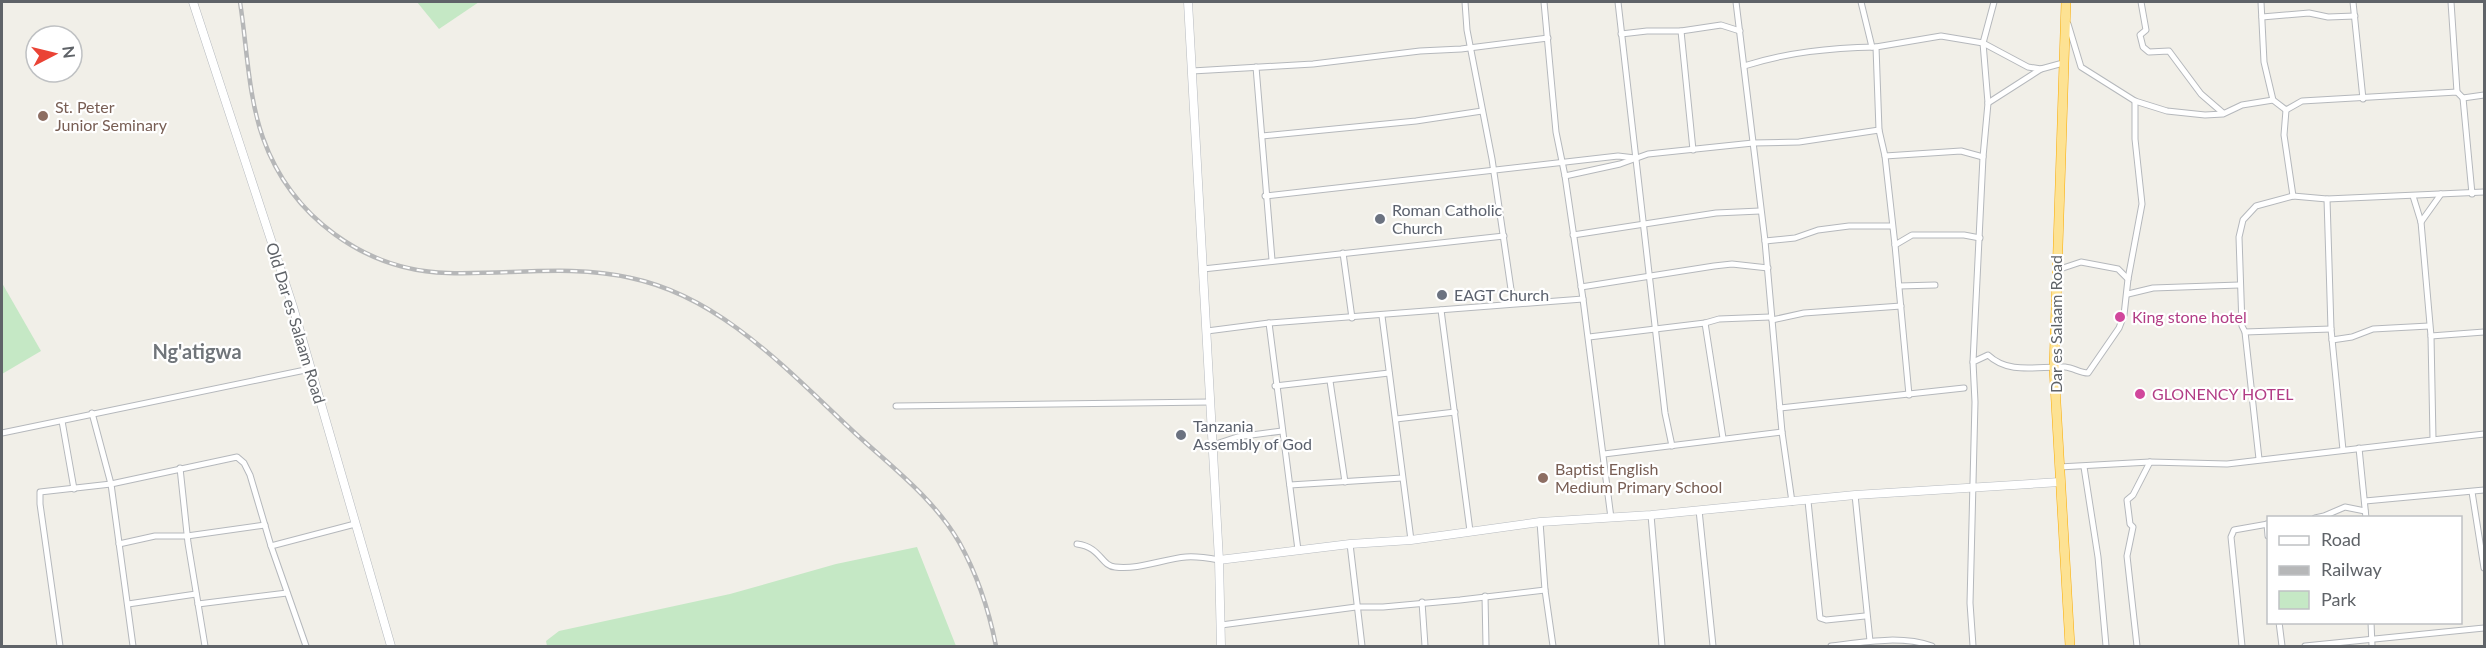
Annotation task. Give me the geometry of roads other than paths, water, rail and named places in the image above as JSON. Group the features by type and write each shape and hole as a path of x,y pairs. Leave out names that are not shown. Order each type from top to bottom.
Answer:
{"highway":[{"name":"Dar es Salaam Road","path":"2066,2 2054,368 2070,646"}],"street":[{"name":"Old Dar es Salaam Road","path":"193,2 293,307 391,646"},
{"path":"1188,2 1219,560 1221,646"},
{"path":"1465,2 1470,48 1504,236 1513,303"},
{"path":"1545,2 1556,132 1565,176 1589,338 1611,518"},
{"path":"1618,2 1665,413 1672,446"},
{"path":"1736,2 1765,241 1782,432 1792,502"},
{"path":"1861,2 1874,47 1879,130 1885,156 1891,226 1895,244 1909,395"},
{"path":"1973,646 1970,603 1975,402 1973,362 1983,158 1988,103 1983,43 1994,2"},
{"path":"2141,2 2146,30 2140,35 2143,47 2149,52 2169,51 2201,94 2223,114"},
{"path":"2261,2 2264,62 2273,100 2286,110"},
{"path":"2354,2 2363,99"},
{"path":"2451,2 2457,92 2463,98 2472,194"},
{"path":"2262,17 2309,13 2328,17 2355,16"},
{"path":"2066,17 2081,67 2135,101 2186,115 2223,114 2242,105 2273,100"},
{"path":"1621,34 1681,31 1721,25 1740,31"},
{"path":"1681,31 1693,150"},
{"path":"1744,66 1779,55 1832,48 1874,47 1941,36 1983,43 2028,67 2041,69"},
{"path":"1192,72 1313,64 1548,38"},
{"path":"1988,103 2041,69 2064,63"},
{"path":"1256,67 1272,260"},
{"path":"2286,110 2302,101 2457,92"},
{"path":"2463,98 2484,95"},
{"path":"1973,362 1988,355 1998,364 2032,369 2066,368 2088,373 2119,328 2128,294 2128,279 2142,204 2135,139 2135,101"},
{"path":"2286,110 2284,135 2293,196"},
{"path":"1262,136 1416,121 1482,111"},
{"path":"1565,176 1620,165 1648,154 1753,143 1799,142 1879,130"},
{"path":"1885,156 1961,151 1983,158"},
{"path":"1265,196 1493,172 1618,156 1635,158"},
{"path":"2259,459 2239,285 2239,237 2243,220 2256,206 2293,196 2327,199 2484,192"},
{"path":"2421,222 2441,194"},
{"path":"2412,196 2421,222 2431,336 2433,439"},
{"path":"2327,199 2331,329 2343,450"},
{"path":"1573,235 1716,213 1760,211"},
{"path":"1765,241 1795,238 1818,230 1849,226 1891,226"},
{"path":"1895,244 1912,235 1964,235 1980,238"},
{"path":"1203,269 1504,236"},
{"path":"1343,253 1352,318"},
{"path":"2057,270 2081,262 2118,269 2128,279"},
{"path":"1581,287 1732,264 1768,268"},
{"path":"1899,286 1935,285"},
{"path":"2128,294 2153,288 2239,285"},
{"path":"1207,331 1269,323 1583,299"},
{"path":"1589,338 1705,323 1719,319 1771,319 1804,313 1900,306"},
{"path":"1441,310 1470,531"},
{"path":"1382,316 1411,540"},
{"path":"1269,323 1275,386 1298,550"},
{"path":"1705,323 1723,438"},
{"path":"2332,340 2352,337 2373,329 2429,326"},
{"path":"2245,332 2331,329"},
{"path":"2431,336 2484,332"},
{"path":"2,433 310,369"},
{"path":"1275,386 1389,373"},
{"path":"1330,381 1345,482"},
{"path":"1780,408 1964,388"},
{"path":"896,406 1210,402"},
{"path":"1396,419 1455,412"},
{"path":"92,413 111,484 133,646"},
{"path":"62,421 74,489"},
{"path":"1213,445 1282,430"},
{"path":"1604,454 1782,432"},
{"path":"2059,466 2084,467 2150,462 2227,464 2484,434"},
{"path":"2324,516 2345,507 2366,514 2359,448"},
{"path":"60,646 40,492 111,484 237,458 244,463 250,475 271,546 306,646"},
{"path":"2137,646 2127,556 2133,527 2130,524 2127,500 2133,495 2150,462"},
{"path":"2084,467 2098,557 2106,646"},
{"path":"180,468 187,536 205,646"},
{"path":"1290,485 1402,478"},
{"path":"1077,544 1089,546 1101,555 1105,563 1113,567 1143,566 1184,557 1219,560 1350,544 1411,540 1540,522 1651,515 1972,486 2060,482"},
{"path":"2366,501 2484,490"},
{"path":"2472,492 2484,568"},
{"path":"1855,495 1865,616 1870,642"},
{"path":"1808,501 1820,618 1826,620 1865,616"},
{"path":"1698,510 1713,646"},
{"path":"1651,515 1662,646"},
{"path":"1540,522 1545,590 1553,646"},
{"path":"271,546 355,524"},
{"path":"2242,646 2231,537 2234,530 2267,524"},
{"path":"119,544 155,536 187,536 265,525"},
{"path":"1350,544 1362,646"},
{"path":"1221,625 1356,607 1383,608 1545,590"},
{"path":"198,604 287,592"},
{"path":"128,604 196,594"},
{"path":"1485,596 1486,646"},
{"path":"1422,603 1425,646"},
{"path":"2279,624 2282,646"},
{"path":"2371,624 2372,646"},
{"path":"2305,646 2484,628"},
{"path":"1832,646 1917,641 1932,646"}],"railway":[{"path":"240,2 251,88 263,138 292,192 312,215 335,234 360,250 388,262 417,270 448,273 563,271 608,274 664,288 695,302 725,320 780,363 912,484 949,526 977,580 996,646"}],"place":[{"name":"St. Peter Junior Seminary","path":"43,116"},
{"name":"Roman Catholic Church","path":"1380,219"},
{"name":"EAGT Church","path":"1442,295"},
{"name":"King stone hotel","path":"2120,317"},
{"name":"GLONENCY HOTEL","path":"2140,394"},
{"name":"Tanzania Assembly of God","path":"1181,435"},
{"name":"Baptist English Medium Primary School","path":"1543,478"}],"district":[{"name":"Ng'atigwa","path":"197,352"}]}
